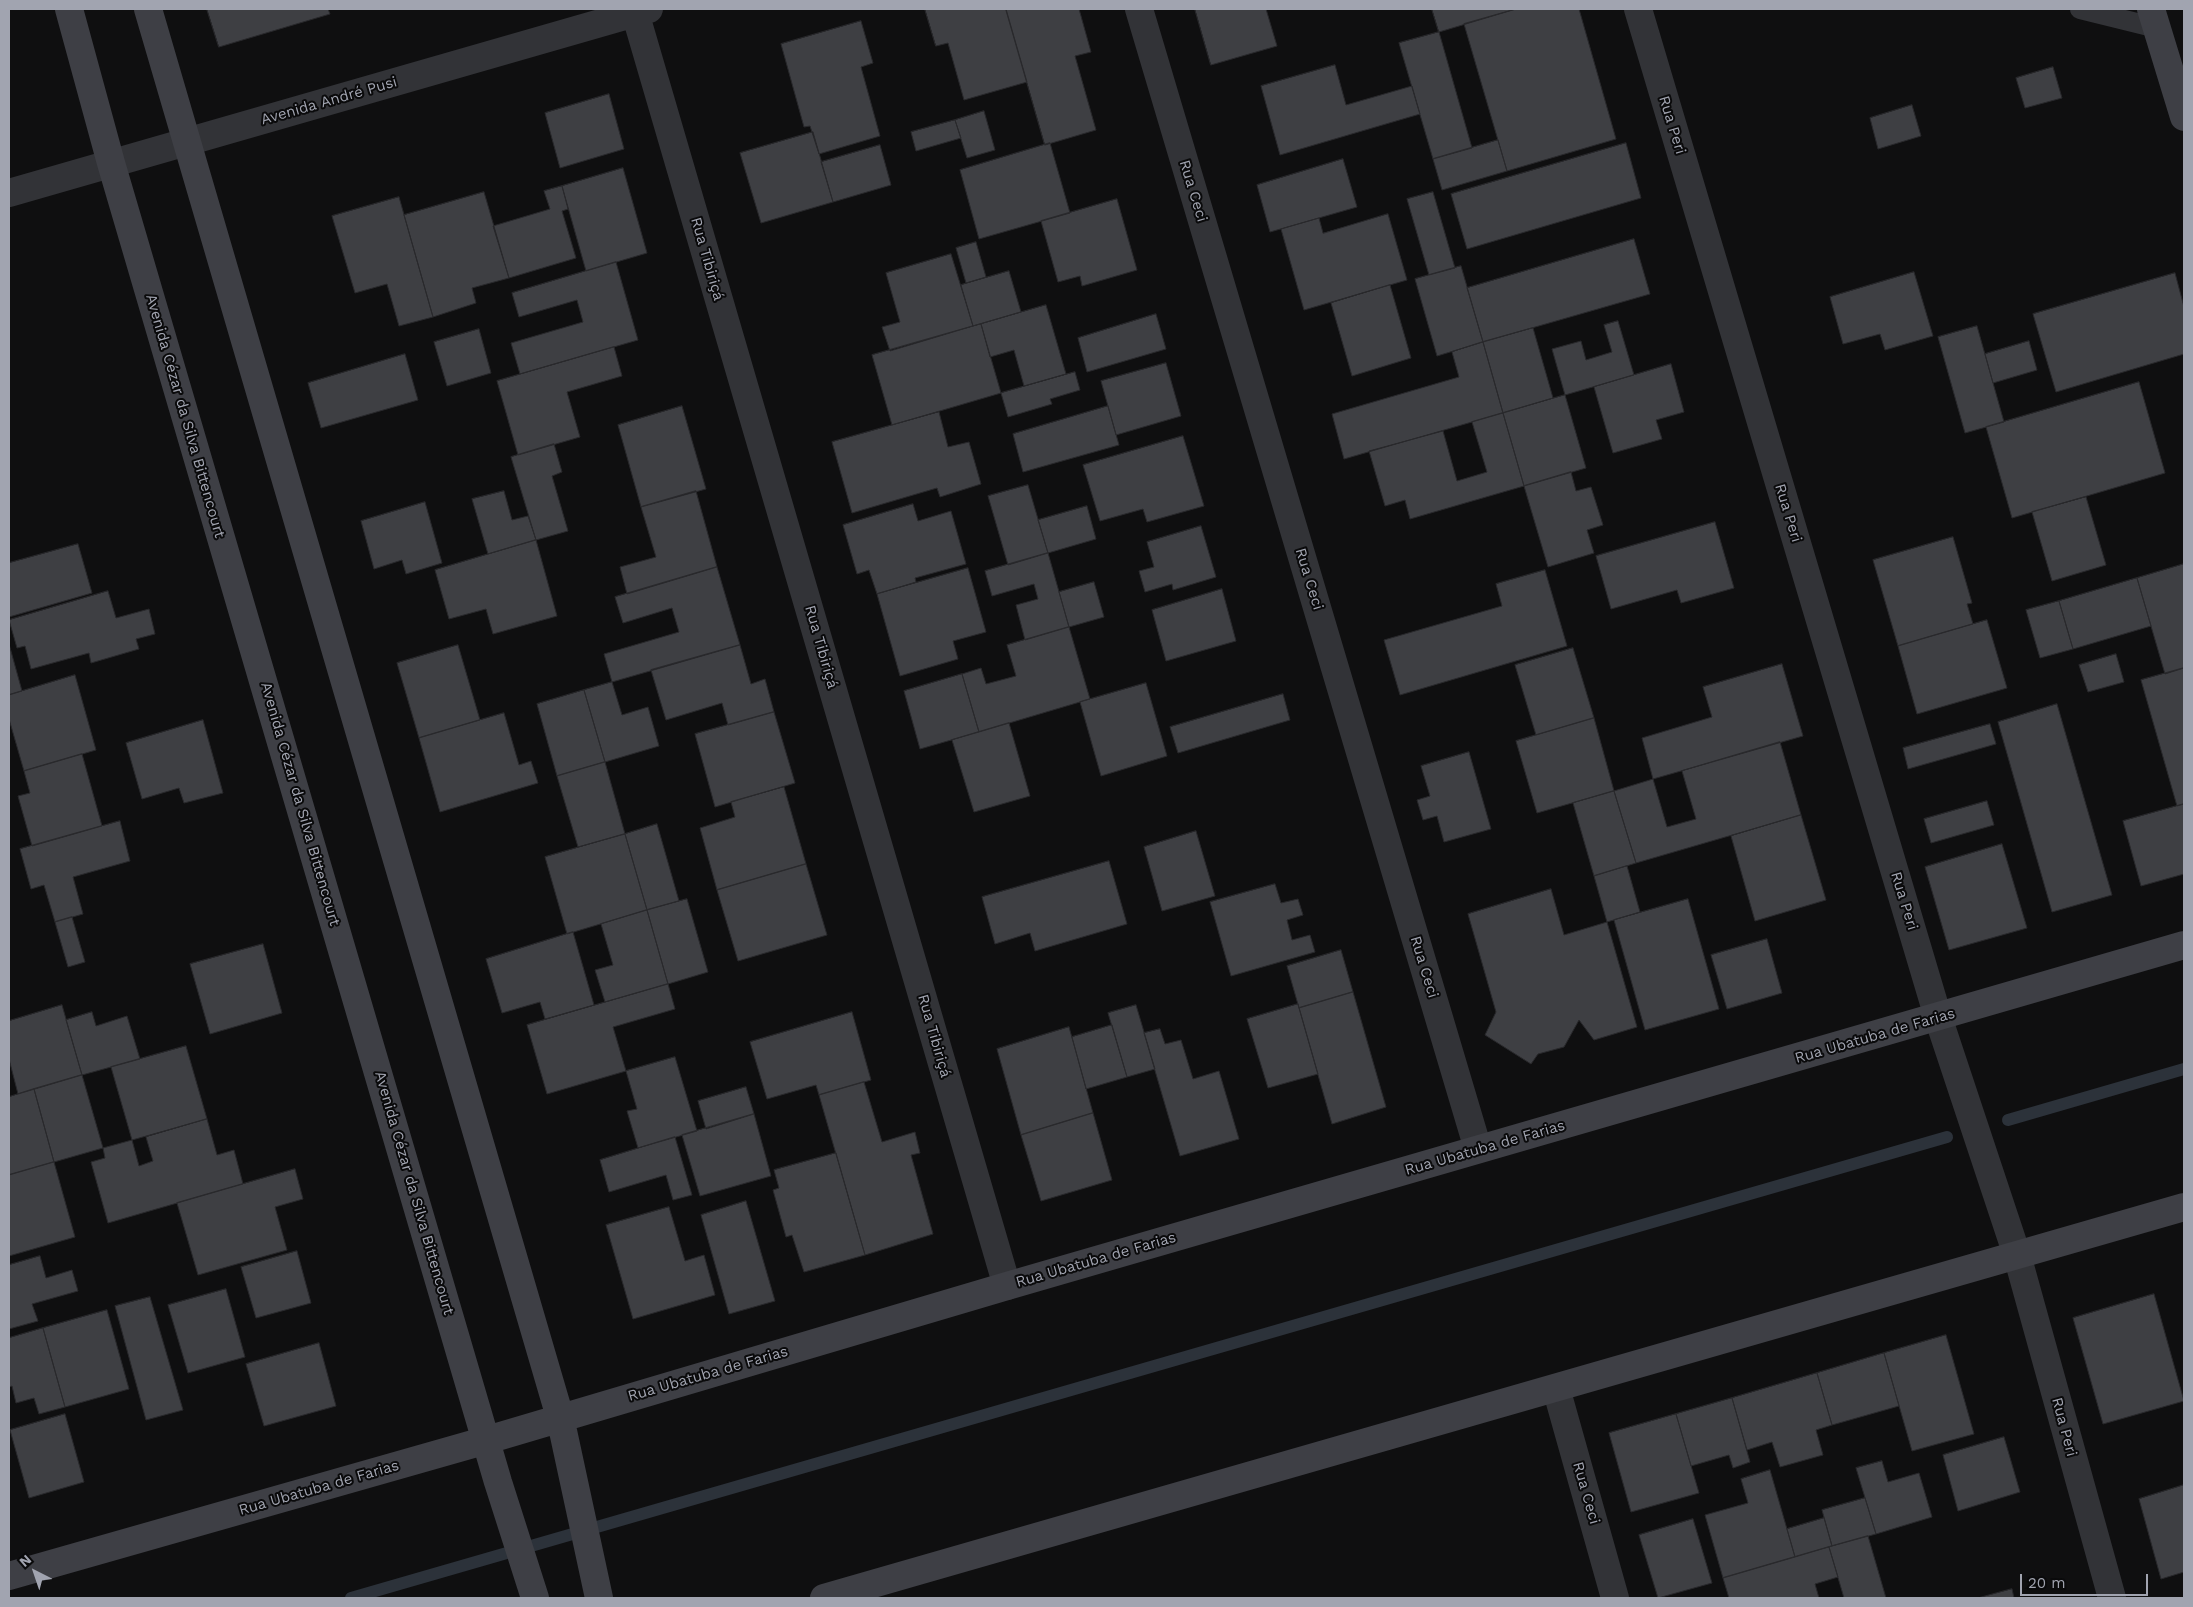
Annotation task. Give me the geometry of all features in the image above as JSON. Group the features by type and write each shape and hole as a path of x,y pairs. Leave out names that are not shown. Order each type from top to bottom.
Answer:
{"street":[{"name":"Avenida Cézar da Silva Bittencourt","path":"69,9 111,163 498,1482 535,1598"},
{"path":"148,9 560,1417 599,1598"},
{"name":"Rua Ceci","path":"1139,9 1478,1150"},
{"name":"Rua Peri","path":"1638,9 1938,1017 2017,1255 2112,1598"},
{"name":"Avenida André Pusi","path":"9,193 640,10"},
{"name":"Rua Tibiriçá","path":"640,10 1007,1286"},
{"path":"2154,19 2184,117"},
{"name":"Rua Ubatuba de Farias","path":"9,1576 487,1440 1007,1286 2184,945"},
{"path":"824,1598 2184,1207"},
{"name":"Rua Ceci","path":"1556,1388 1615,1598"}],"lane":[{"path":"2080,9 2154,19"}],"building":[{"path":"207,9 328,9 330,14 219,47"},
{"path":"925,9 1006,9 1027,82 964,100 948,43 936,46"},
{"path":"1006,9 1079,9 1091,52 1075,56 1096,130 1045,145"},
{"path":"1195,9 1266,9 1277,46 1211,65"},
{"path":"1432,9 1516,9 1439,32"},
{"path":"1516,9 1579,9 1616,139 1507,171 1464,24"},
{"path":"861,21 873,63 861,67 880,136 819,154 810,126 804,127 781,44"},
{"path":"1439,32 1472,148 1433,159 1399,43"},
{"path":"1335,65 1346,105 1412,86 1420,114 1280,155 1261,86"},
{"path":"2053,67 2062,98 2025,108 2016,78"},
{"path":"609,94 624,149 560,168 545,113"},
{"path":"1912,105 1921,136 1878,149 1870,118"},
{"path":"984,111 995,150 967,158 955,120"},
{"path":"955,120 961,138 916,151 911,132"},
{"path":"813,132 833,202 761,223 740,153"},
{"path":"1498,140 1507,171 1442,190 1433,159"},
{"path":"1050,143 1070,213 979,239 960,170"},
{"path":"1626,143 1641,198 1467,249 1451,194"},
{"path":"880,145 891,185 833,202 821,162"},
{"path":"1343,159 1357,207 1270,232 1257,185"},
{"path":"623,168 647,253 586,271 562,186"},
{"path":"562,186 568,209 562,211 576,258 509,278 493,226 550,209 544,191"},
{"path":"484,192 509,278 472,288 476,303 433,317 404,215"},
{"path":"1433,192 1455,268 1429,275 1407,199"},
{"path":"399,197 433,317 399,326 387,284 355,293 332,216"},
{"path":"1117,199 1137,270 1082,286 1080,276 1058,282 1041,221"},
{"path":"1388,214 1407,280 1304,310 1281,229 1319,218 1323,233"},
{"path":"1634,239 1650,294 1483,342 1467,288"},
{"path":"976,242 986,277 966,283 956,248"},
{"path":"951,254 973,326 890,351 882,327 900,322 886,273"},
{"path":"616,262 638,340 520,374 511,343 583,322 577,300 519,317 512,293"},
{"path":"1461,266 1483,342 1437,356 1415,279"},
{"path":"1009,271 1021,312 973,326 961,285"},
{"path":"1914,272 1933,336 1885,350 1880,334 1843,344 1830,297"},
{"path":"2175,273 2184,307 2184,354 2056,392 2033,314"},
{"path":"1390,285 1411,358 1352,376 1331,303"},
{"path":"1046,305 1066,374 1024,386 1014,350 990,357 981,324"},
{"path":"1156,314 1166,349 1087,372 1078,338"},
{"path":"1618,321 1634,375 1565,395 1552,349 1581,341 1586,360 1612,352 1604,325"},
{"path":"981,324 1001,393 892,425 872,355"},
{"path":"1977,326 2004,422 1965,433 1938,337"},
{"path":"1533,328 1553,398 1503,413 1483,342"},
{"path":"479,329 491,373 447,386 434,342"},
{"path":"2029,341 2037,370 1993,383 1985,354"},
{"path":"1483,342 1503,413 1344,459 1332,414 1459,377 1452,352"},
{"path":"614,347 622,376 567,392 580,437 518,455 497,381"},
{"path":"405,354 418,400 321,428 308,383"},
{"path":"1166,363 1181,416 1116,435 1101,381"},
{"path":"1671,364 1684,412 1656,420 1662,439 1613,453 1594,387"},
{"path":"1075,372 1080,390 1050,399 1052,404 1008,417 1001,393"},
{"path":"2139,382 2165,473 2012,518 1986,427"},
{"path":"1565,395 1586,468 1524,486 1503,413"},
{"path":"682,406 706,489 641,507 618,425"},
{"path":"1108,406 1119,445 1023,472 1013,434"},
{"path":"939,412 948,447 969,442 981,484 940,497 937,488 852,513 832,442"},
{"path":"1503,413 1524,486 1410,519 1405,500 1385,506 1369,451 1443,431 1457,481 1487,472 1472,422"},
{"path":"1183,436 1204,506 1147,522 1143,509 1100,521 1083,465"},
{"path":"554,444 562,472 552,476 568,531 536,540 511,457"},
{"path":"1571,472 1576,491 1591,487 1603,525 1587,530 1594,553 1548,567 1524,486"},
{"path":"1028,485 1048,553 1008,565 988,496"},
{"path":"504,491 512,520 528,516 536,540 488,554 472,499"},
{"path":"696,491 717,567 627,594 620,567 656,557 641,507"},
{"path":"2086,497 2106,565 2052,581 2032,512"},
{"path":"425,502 442,563 406,574 402,560 374,569 361,521"},
{"path":"913,504 918,521 951,511 966,564 915,578 916,582 877,594 869,570 857,574 843,525"},
{"path":"1087,506 1096,539 1048,553 1038,520"},
{"path":"1715,522 1734,588 1681,603 1677,590 1611,609 1596,556"},
{"path":"1201,526 1216,577 1173,590 1172,584 1145,592 1139,571 1154,567 1147,542"},
{"path":"1953,537 1972,603 1967,604 1973,624 1898,646 1873,560"},
{"path":"536,540 557,616 493,634 486,609 449,619 435,570"},
{"path":"78,544 92,593 9,617 9,563"},
{"path":"1048,553 1069,627 1025,640 1016,605 1038,599 1034,584 992,596 985,571"},
{"path":"2184,564 2184,668 2165,674 2137,578"},
{"path":"717,567 740,645 612,682 604,654 679,632 672,608 623,623 615,597"},
{"path":"968,568 986,632 953,641 958,659 900,676 877,594"},
{"path":"1545,570 1567,646 1400,695 1384,640 1502,606 1496,584"},
{"path":"2137,578 2151,626 2073,649 2059,601"},
{"path":"1094,582 1104,617 1069,627 1059,592"},
{"path":"1222,589 1236,641 1166,661 1152,610"},
{"path":"108,591 116,618 149,609 155,634 136,639 139,649 91,663 89,653 31,669 25,646 17,648 9,620"},
{"path":"2059,601 2073,649 2040,658 2026,610"},
{"path":"1987,620 2007,688 1917,714 1898,646"},
{"path":"1069,627 1090,699 979,732 962,674 981,668 986,684 1016,676 1007,645"},
{"path":"9,644 22,691 9,695"},
{"path":"458,645 480,720 419,738 397,663"},
{"path":"740,645 751,684 765,679 774,712 728,725 722,703 666,720 651,670"},
{"path":"1573,648 1594,718 1536,735 1515,665"},
{"path":"2116,654 2124,682 2088,692 2079,665"},
{"path":"1782,664 1803,736 1653,779 1642,738 1712,717 1703,687"},
{"path":"2184,668 2184,804 2177,806 2141,680"},
{"path":"962,674 979,732 920,749 904,691"},
{"path":"75,675 96,750 24,771 9,719 9,695"},
{"path":"612,682 622,715 648,707 659,746 605,762 584,690"},
{"path":"1146,683 1167,756 1101,776 1080,702"},
{"path":"584,690 605,762 557,776 537,704"},
{"path":"1283,694 1290,720 1178,753 1170,727"},
{"path":"2057,704 2112,895 2052,912 1998,722"},
{"path":"774,712 795,783 715,807 695,734"},
{"path":"504,713 519,765 531,761 538,783 440,812 419,738"},
{"path":"1594,718 1614,791 1537,813 1516,741"},
{"path":"203,720 223,793 184,803 179,788 142,799 126,743"},
{"path":"1009,723 1030,796 974,812 952,740"},
{"path":"1990,724 1996,744 1908,769 1903,748"},
{"path":"1780,742 1801,815 1636,863 1614,791 1653,779 1667,827 1696,819 1682,771"},
{"path":"1469,752 1491,829 1444,842 1437,816 1423,820 1417,800 1430,796 1421,766"},
{"path":"82,754 102,826 32,846 18,796 30,793 24,771"},
{"path":"605,762 625,834 578,847 557,776"},
{"path":"784,787 806,864 717,890 700,828 735,817 731,802"},
{"path":"1614,791 1636,863 1594,876 1573,803"},
{"path":"1987,801 1994,825 1931,843 1924,819"},
{"path":"2184,804 2184,874 2141,886 2123,821"},
{"path":"1801,815 1826,900 1755,921 1731,836"},
{"path":"120,821 130,861 73,877 83,914 55,922 44,885 31,889 20,849"},
{"path":"657,824 679,901 647,910 625,834"},
{"path":"1196,831 1215,896 1162,911 1144,847"},
{"path":"625,834 647,910 567,934 545,857"},
{"path":"2002,844 2027,928 1949,950 1925,867"},
{"path":"1109,861 1127,924 1035,951 1030,933 995,944 982,897"},
{"path":"806,864 827,935 738,961 717,890"},
{"path":"1627,866 1640,912 1607,922 1594,876"},
{"path":"1275,884 1281,903 1298,899 1303,915 1287,920 1292,940 1310,935 1315,952 1231,976 1210,902"},
{"path":"1551,889 1564,935 1607,922 1637,1027 1594,1040 1579,1020 1564,1047 1538,1054 1531,1064 1485,1035 1496,1012 1468,914"},
{"path":"687,899 708,972 668,984 647,910"},
{"path":"1688,899 1719,1009 1645,1030 1614,920"},
{"path":"647,910 668,984 605,1002 595,970 613,965 601,924"},
{"path":"72,917 85,962 68,967 55,922"},
{"path":"573,932 594,1005 545,1019 540,1002 502,1013 486,959"},
{"path":"1767,939 1782,993 1727,1009 1711,955"},
{"path":"263,944 282,1013 210,1034 190,964"},
{"path":"1341,950 1353,992 1299,1008 1287,966"},
{"path":"668,984 675,1009 613,1027 626,1071 547,1094 527,1025"},
{"path":"1353,992 1386,1107 1332,1124 1299,1008"},
{"path":"1298,1004 1318,1074 1268,1088 1247,1019"},
{"path":"62,1005 82,1075 18,1094 9,1059 9,1021"},
{"path":"1136,1005 1155,1069 1127,1077 1108,1013"},
{"path":"92,1012 96,1026 127,1016 140,1059 82,1075 66,1020"},
{"path":"852,1012 871,1080 819,1095 816,1085 767,1099 750,1042"},
{"path":"1112,1025 1127,1077 1086,1089 1072,1037"},
{"path":"1069,1027 1093,1113 1021,1135 997,1049"},
{"path":"1160,1029 1165,1044 1181,1040 1193,1079 1219,1071 1239,1139 1180,1156 1144,1033"},
{"path":"186,1046 207,1119 132,1140 111,1067"},
{"path":"675,1057 697,1131 638,1148 627,1111 637,1109 626,1071"},
{"path":"82,1075 103,1148 54,1162 34,1089"},
{"path":"864,1082 882,1142 915,1132 920,1153 911,1155 933,1234 865,1255 819,1095"},
{"path":"746,1087 754,1114 706,1129 698,1101"},
{"path":"34,1089 54,1162 9,1175 9,1097"},
{"path":"1093,1113 1112,1180 1041,1201 1021,1135"},
{"path":"754,1114 771,1176 700,1196 682,1135"},
{"path":"207,1119 217,1155 234,1150 243,1184 108,1223 91,1162 105,1158 103,1148 132,1140 139,1166 153,1161 146,1137"},
{"path":"675,1137 692,1195 673,1200 666,1175 609,1192 600,1160"},
{"path":"836,1153 865,1255 804,1272 792,1235 786,1237 773,1190 779,1188 774,1170"},
{"path":"54,1162 75,1237 9,1256 9,1175"},
{"path":"295,1169 303,1199 275,1207 287,1250 198,1275 177,1203"},
{"path":"746,1201 775,1301 729,1314 701,1215"},
{"path":"669,1207 685,1261 704,1255 715,1295 633,1319 606,1225"},
{"path":"297,1251 311,1303 256,1318 241,1267"},
{"path":"40,1256 46,1278 72,1270 78,1291 32,1304 38,1321 9,1329 9,1265"},
{"path":"226,1289 245,1357 188,1373 168,1305"},
{"path":"2154,1294 2184,1401 2103,1424 2073,1318"},
{"path":"150,1297 183,1410 146,1420 115,1306"},
{"path":"107,1310 129,1389 65,1407 43,1328"},
{"path":"43,1328 65,1407 39,1414 34,1398 16,1403 12,1386 9,1387 9,1338"},
{"path":"1946,1335 1974,1434 1912,1451 1884,1353"},
{"path":"319,1343 336,1406 264,1426 246,1364"},
{"path":"1884,1353 1899,1406 1832,1425 1817,1373"},
{"path":"1817,1373 1832,1425 1816,1430 1823,1455 1780,1467 1772,1442 1747,1450 1732,1398"},
{"path":"1732,1398 1750,1462 1733,1468 1729,1455 1691,1466 1676,1414"},
{"path":"65,1414 84,1482 29,1498 10,1430"},
{"path":"1676,1414 1699,1493 1631,1512 1609,1433"},
{"path":"2004,1437 2020,1492 1958,1511 1943,1455"},
{"path":"1882,1461 1888,1482 1919,1473 1932,1517 1876,1534 1856,1468"},
{"path":"1770,1470 1795,1557 1723,1578 1705,1515 1748,1503 1741,1479"},
{"path":"2184,1485 2184,1572 2161,1579 2139,1499"},
{"path":"1865,1498 1876,1534 1832,1546 1822,1510"},
{"path":"1824,1518 1832,1546 1795,1557 1787,1529"},
{"path":"1693,1519 1712,1583 1658,1598 1639,1535"},
{"path":"1868,1536 1886,1598 1844,1598 1829,1547"},
{"path":"1829,1547 1838,1577 1815,1584 1819,1598 1729,1598 1723,1578"},
{"path":"2012,1589 2014,1598 1978,1598"}],"waterway":[{"path":"2008,1120 2184,1069"},
{"path":"351,1598 1947,1137"}]}
